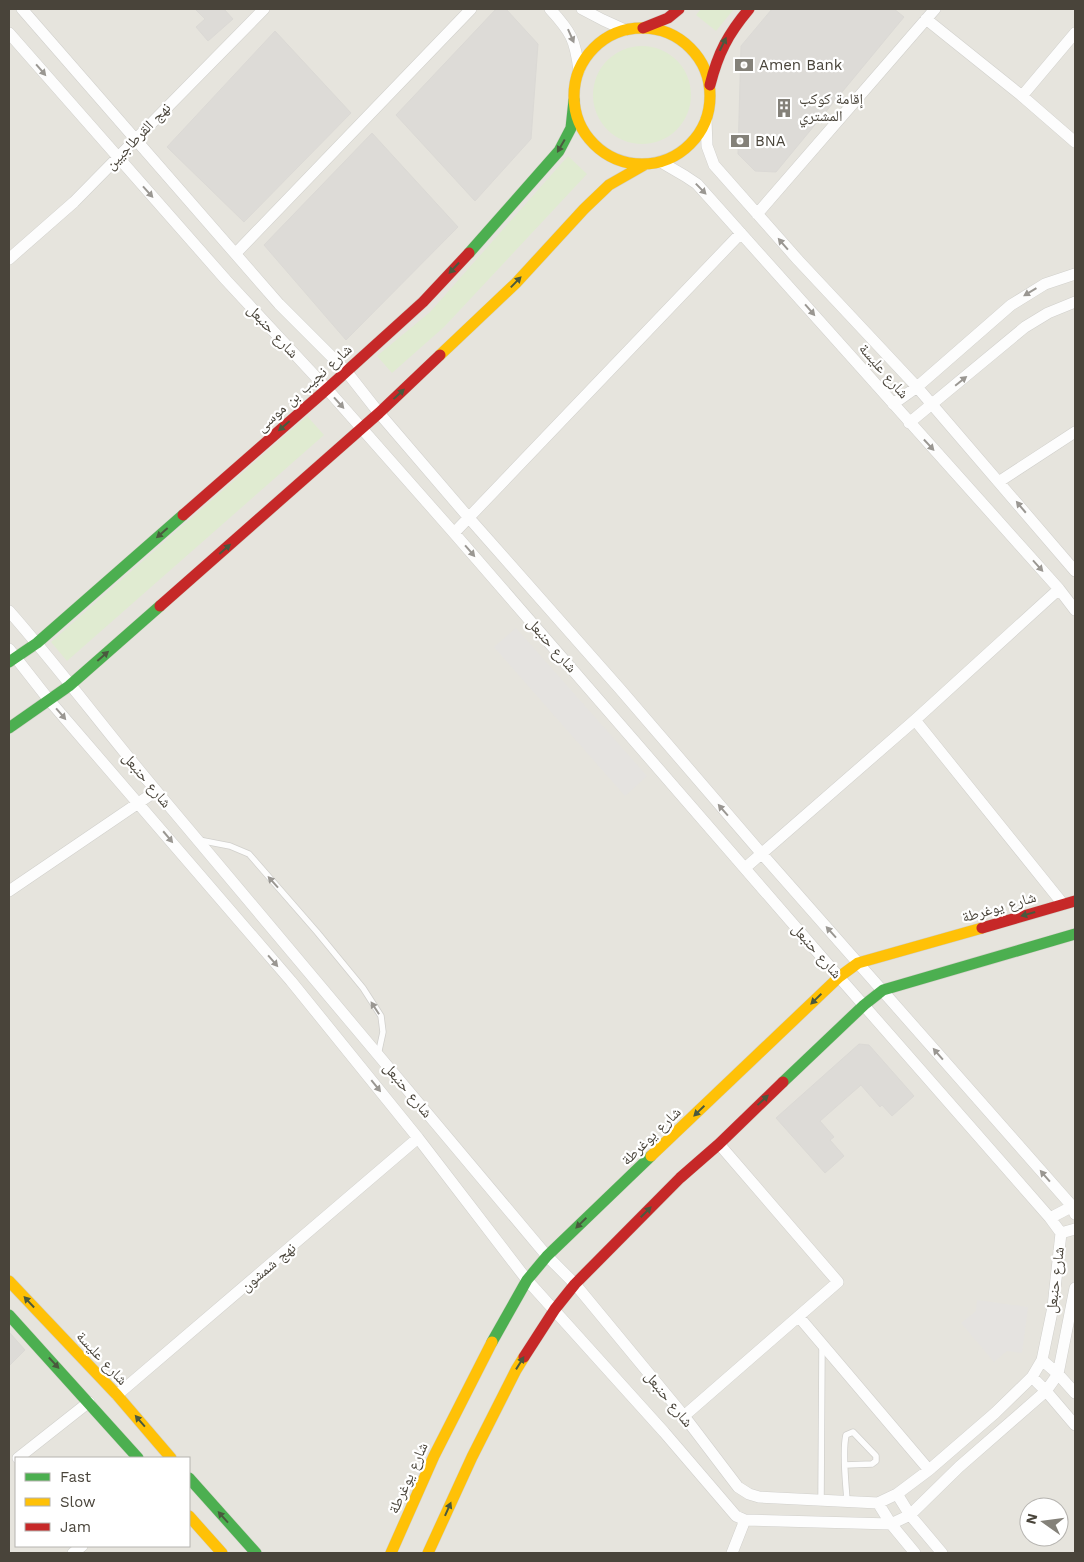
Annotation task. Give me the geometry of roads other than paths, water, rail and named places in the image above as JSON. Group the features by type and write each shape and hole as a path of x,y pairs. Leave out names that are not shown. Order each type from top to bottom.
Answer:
{"street":[{"name":"شارع حنبعل","path":"22,9 279,304 346,371 379,413 469,518 1074,1208"},
{"name":"نهج القرطاجيين","path":"9,259 74,202 264,9"},
{"path":"236,253 471,9"},
{"path":"550,9 570,31 577,51 579,70"},
{"path":"582,9 625,30"},
{"path":"680,9 668,18 643,28 625,30 611,36 598,44 587,56 579,70 574,100 577,118 584,133 596,147 610,157 626,163 644,165 661,162 680,153 696,139 706,120 715,59 727,35 749,9"},
{"path":"757,214 935,9"},
{"path":"926,19 1022,96 1075,142"},
{"path":"643,28 666,32 686,44 702,62 710,85"},
{"name":"شارع حنبعل","path":"9,33 226,280 362,428 1050,1218 1061,1233 1053,1307 1042,1360 1032,1378 929,1470 897,1494 878,1503 759,1497 748,1494 738,1487 684,1416 575,1284 547,1256 156,791 9,611"},
{"path":"1022,96 1075,33"},
{"name":"شارع نجيب بن موسى","path":"11,656 37,643 327,389 423,302 560,151 571,128 574,100"},
{"name":"شارع عليسة","path":"706,120 707,146 714,165 844,311 917,387 1075,571"},
{"name":"شارع عليسة","path":"661,162 697,184 1059,589 1075,610"},
{"path":"9,728 70,686 379,413 516,283 584,209 609,185 644,165"},
{"path":"454,533 741,232"},
{"path":"893,404 917,387 1011,305 1045,284 1075,274"},
{"path":"909,423 1025,327 1048,313 1075,302"},
{"path":"1000,482 1075,432"},
{"path":"745,868 915,720 1059,589"},
{"name":"شارع حنبعل","path":"11,656 291,982 418,1138 527,1280 664,1432 736,1516 744,1520 891,1524 910,1515 959,1467 1046,1391 1058,1374 1075,1288"},
{"path":"915,720 1063,904"},
{"path":"9,891 156,791"},
{"name":"شارع يوغرطة","path":"391,1553 438,1448 493,1339 527,1280 547,1256 839,977 858,963 1075,901"},
{"path":"428,1553 472,1457 516,1370 555,1309 575,1284 680,1178 719,1144 757,1106 882,990 1075,934"},
{"name":"نهج شمشون","path":"117,1395 418,1138"},
{"path":"684,1416 838,1282 719,1144"},
{"path":"1050,1218 1074,1208"},
{"path":"1061,1233 1075,1229"},
{"name":"شارع عليسة","path":"9,1280 117,1395 170,1457"},
{"path":"9,1315 90,1402 137,1457"},
{"path":"799,1317 929,1470"},
{"path":"1042,1360 1075,1393"},
{"path":"1032,1378 1046,1391 1075,1425"},
{"path":"20,1457 90,1402"},
{"path":"190,1479 256,1553"},
{"path":"897,1494 910,1515 942,1553"},
{"path":"878,1503 891,1524 915,1553"},
{"path":"190,1517 222,1553"},
{"path":"732,1553 744,1520"}],"lane":[{"path":"197,839 230,846 249,854 317,932 363,988 381,1016 383,1032 378,1055"},
{"path":"821,1500 822,1343"},
{"path":"845,1464 872,1464 876,1461 876,1456 853,1432 846,1435 845,1440 845,1464 847,1501"}],"place":[{"name":"Amen Bank","path":"744,65"},
{"name":"إقامة كوكب المشتري","path":"784,108"},
{"name":"BNA","path":"740,141"}]}
